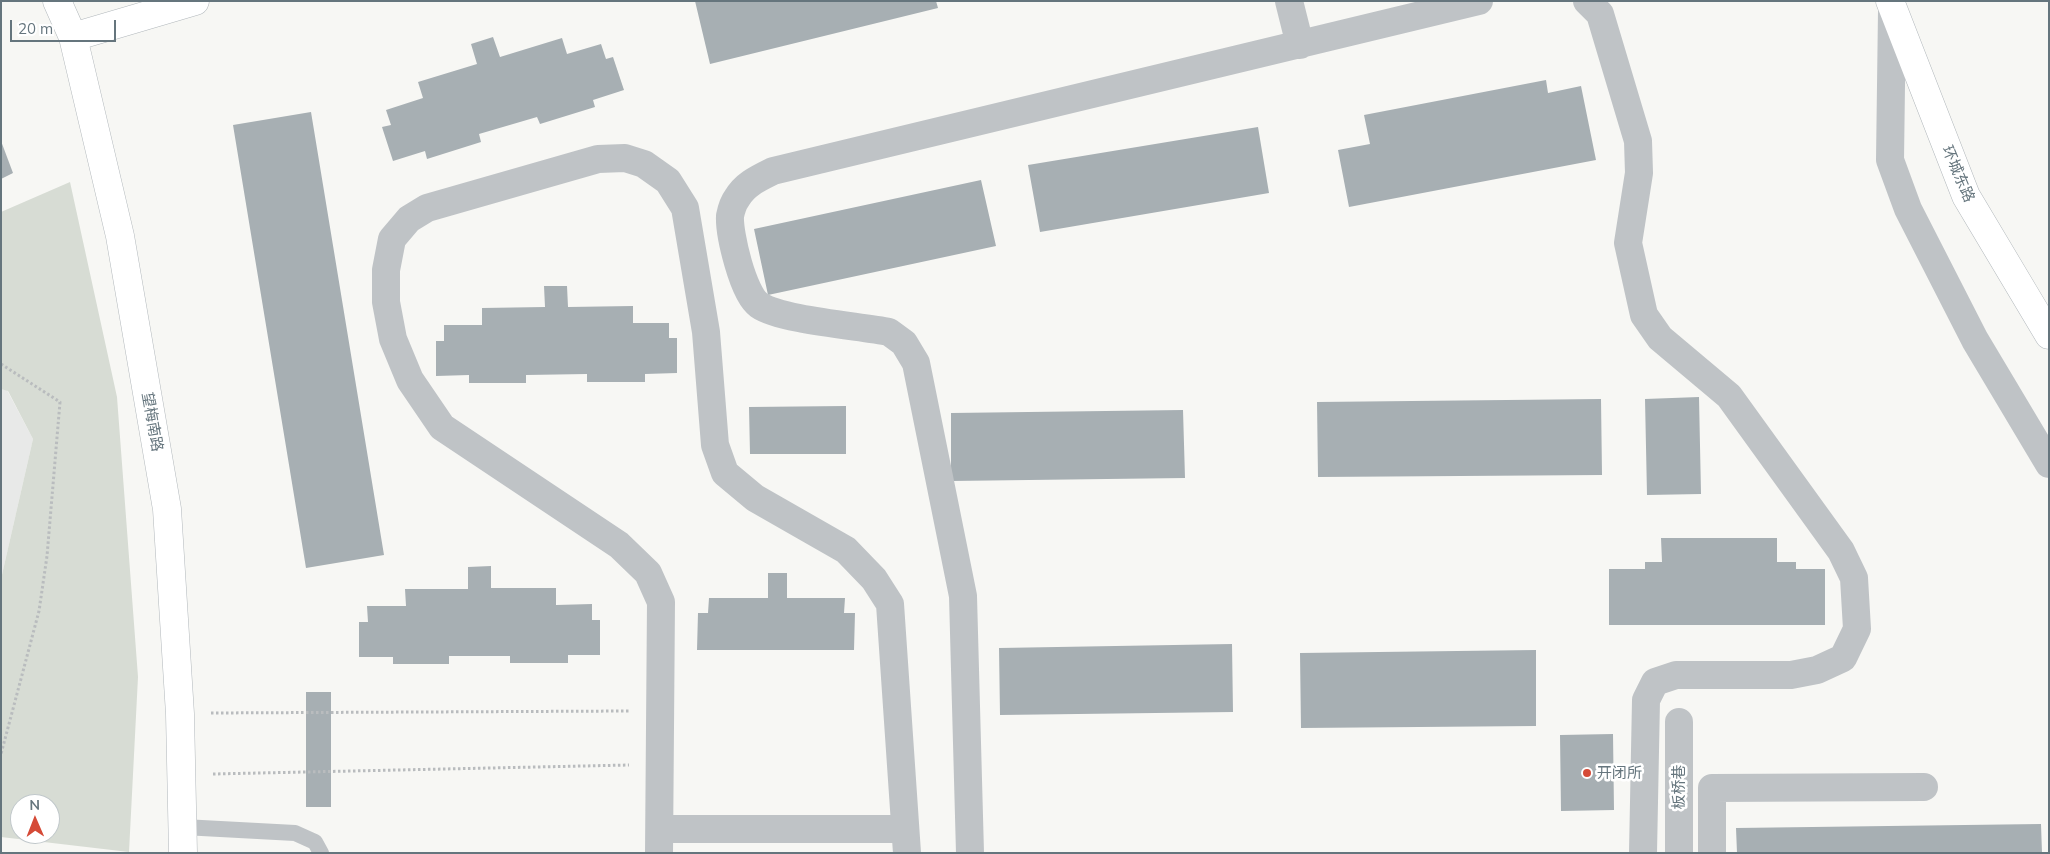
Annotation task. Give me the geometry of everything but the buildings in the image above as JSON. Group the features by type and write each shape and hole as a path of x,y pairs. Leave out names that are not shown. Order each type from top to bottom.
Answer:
{"main road":[{"name":"望梅南路","path":"57,1 73,37 120,236 167,509 180,714 183,840"},
{"path":"73,37 195,1"},
{"name":"环城东路","path":"1891,6 1966,196 2049,335"}],"street":[{"path":"1288,1 1300,44"},
{"path":"970,853 963,596 916,363 904,343 889,332 778,313 758,305 747,291 732,234 730,214 737,198 749,183 773,172 1479,1"},
{"path":"1587,1 1600,14 1638,141 1639,173 1628,243 1644,315 1660,338 1729,396 1841,551 1854,578 1857,629 1843,658 1817,670 1791,675 1676,675 1655,682 1646,700 1643,853"},
{"path":"1891,6 1890,160 1908,209 1975,340 2049,464"},
{"path":"625,158 644,164 668,181 685,208 706,332 715,445 725,473 755,498 846,550 874,578 890,604 906,841 659,841 660,711 660,602 648,572 619,545 442,427 410,380 393,339 386,302 386,270 392,239 409,219 427,208 598,159 625,158"},
{"name":"板桥巷","path":"1679,722 1679,853"},
{"path":"1712,853 1712,788 1924,787"}],"lane":[{"path":"183,840 295,834 315,842 322,853"}],"path":[{"path":"1,364 60,402 47,556 39,611 1,754"},
{"path":"180,714 660,711"},
{"path":"182,775 660,764"}],"shaded area":[{"path":"70,182 117,397 138,677 129,852 60,844 60,794 10,794 10,838 1,837 1,579 33,439 8,391 1,389 1,212"},
{"path":"1,389 7,390 33,439 1,579"}],"place":[{"name":"开闭所","path":"1587,773"}]}
